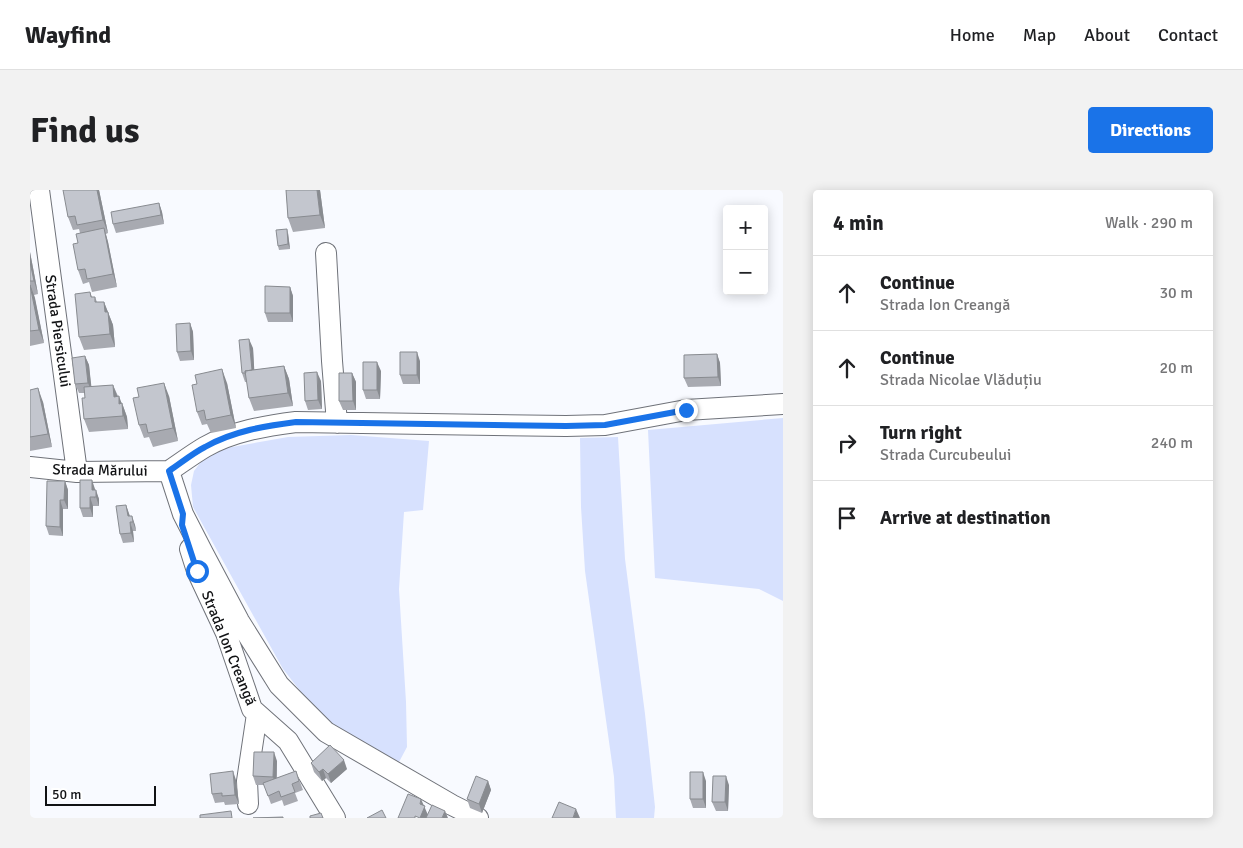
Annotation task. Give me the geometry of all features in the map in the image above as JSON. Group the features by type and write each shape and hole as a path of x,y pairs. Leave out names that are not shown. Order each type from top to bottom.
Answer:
{"street":[{"name":"Strada Piersicului","path":"39,190 77,472"},
{"path":"326,253 337,423"},
{"path":"478,818 326,732 280,685 239,621 183,514 169,471 205,447 230,435 266,426 296,422 605,425 686,410 783,404"},
{"name":"Strada Mărului","path":"30,467 77,472 169,471"},
{"name":"Strada Ion Creangă","path":"183,514 182,525 197,571 226,633 252,709 288,741 335,818"},
{"path":"248,804 247,781 257,714"}],"shaded area":[{"path":"783,418 783,601 759,589 655,578 648,430"},
{"path":"351,435 429,441 423,510 404,512 399,589 407,747 399,762 331,724 312,706 283,669 193,507 191,485 194,471 203,459 221,449 288,437"},
{"path":"618,437 625,559 645,714 655,807 654,818 616,818 614,777 585,571 581,507 580,438"}],"building":[{"path":"63,190 97,190 103,220 77,225 75,216 68,217"},
{"path":"286,190 317,190 320,215 288,218"},
{"path":"159,203 161,215 113,224 111,212"},
{"path":"104,228 113,274 87,279 85,269 78,270 73,244 78,243 76,234"},
{"path":"287,229 288,244 278,246 276,230"},
{"path":"30,262 34,281 30,281"},
{"path":"30,285 39,330 30,331"},
{"path":"265,286 290,287 290,313 265,313"},
{"path":"90,292 91,297 95,297 95,302 104,302 105,312 108,312 110,334 79,337 75,294"},
{"path":"190,323 191,351 177,352 176,324"},
{"path":"249,339 252,370 242,373 239,340"},
{"path":"400,352 417,352 417,375 400,375"},
{"path":"717,354 718,377 684,378 684,355"},
{"path":"85,356 88,383 75,384 72,358"},
{"path":"363,362 377,362 377,390 363,390"},
{"path":"284,366 288,393 249,398 245,371"},
{"path":"222,369 231,415 206,420 204,410 197,412 192,385 197,384 195,375"},
{"path":"317,372 318,400 305,401 304,373"},
{"path":"339,373 352,373 353,401 339,401"},
{"path":"164,383 173,428 148,433 146,424 139,425 133,398 139,397 137,388"},
{"path":"113,385 114,397 119,396 119,404 122,403 123,416 84,419 82,398 85,398 84,387"},
{"path":"38,388 48,434 30,437 30,390"},
{"path":"80,480 92,480 92,490 96,490 96,497 90,497 90,508 80,508"},
{"path":"47,481 65,481 64,500 60,500 60,527 46,526"},
{"path":"126,505 128,516 132,516 133,522 130,522 131,533 120,534 116,506"},
{"path":"330,745 344,760 328,774 323,769 319,772 311,763"},
{"path":"254,752 274,752 273,777 253,776"},
{"path":"233,771 235,795 222,796 222,793 212,794 210,774"},
{"path":"296,771 299,781 292,784 295,792 281,797 279,791 268,796 263,783"},
{"path":"690,772 703,772 703,799 690,799"},
{"path":"476,776 488,781 479,804 467,799"},
{"path":"713,776 726,776 725,802 712,802"},
{"path":"408,794 421,799 420,804 425,806 420,818 415,816 415,818 398,818"},
{"path":"559,802 576,809 573,818 552,818"},
{"path":"432,805 445,811 442,818 426,818"},
{"path":"382,810 386,818 367,818"},
{"path":"231,811 232,818 200,818 200,815"},
{"path":"321,813 323,818 310,818 310,816"}],"route":[{"path":"197,571 182,525 183,514 169,471 205,447 230,435 266,426 296,422 605,425 686,410"}]}
